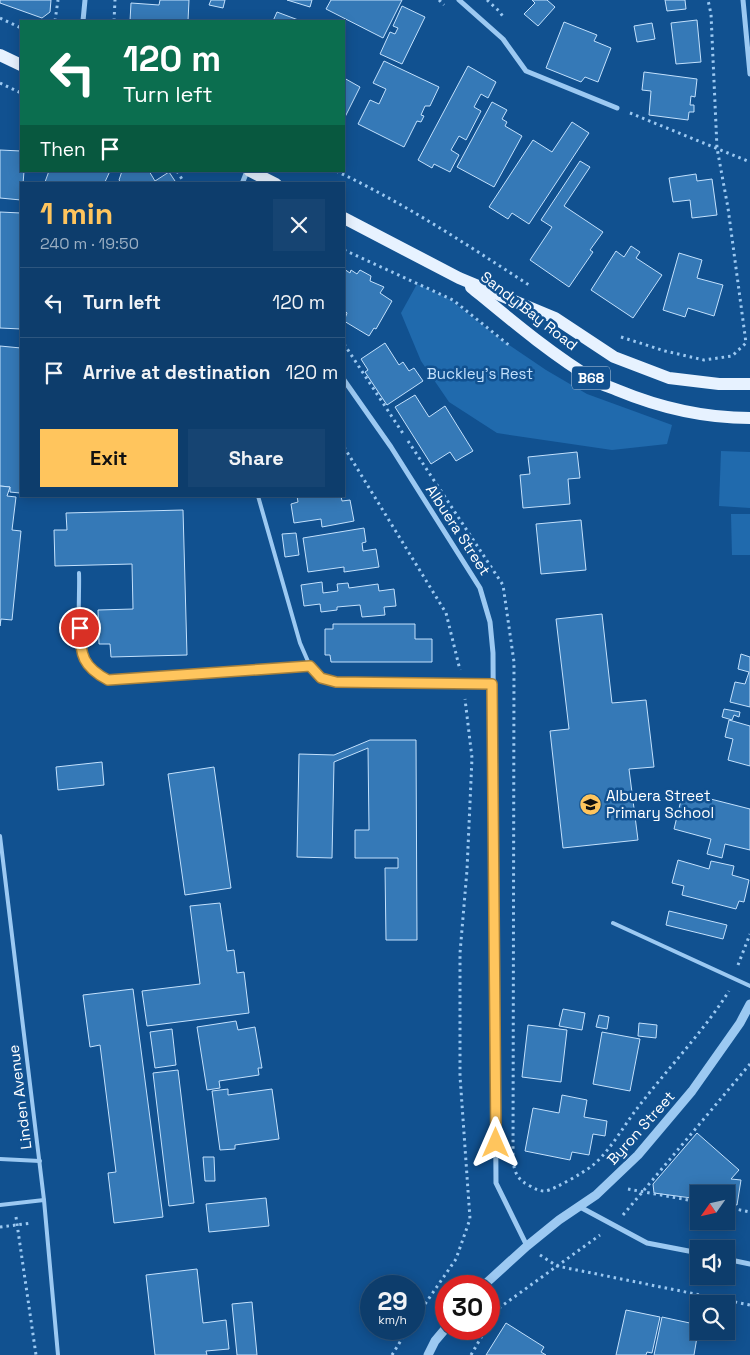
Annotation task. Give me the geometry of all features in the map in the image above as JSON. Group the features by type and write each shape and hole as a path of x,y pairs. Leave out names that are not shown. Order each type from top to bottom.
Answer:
{"main road":[{"path":"0,55 20,64"},
{"path":"251,172 272,182"},
{"name":"Sandy Bay Road","path":"345,219 459,278 555,318 614,357 669,378 719,384 750,384"},
{"name":"Sandy Bay Road","path":"459,278 539,343 597,382 632,396 672,408 705,414 750,418"}],"street":[{"path":"83,20 85,0"},
{"path":"459,0 503,40 526,71 617,108"},
{"path":"743,0 749,35 750,74"},
{"name":"Albuera Street","path":"345,381 391,448 480,588 490,622 496,1183 527,1246"},
{"name":"Byron Street","path":"495,1275 559,1220 596,1195 638,1155 692,1091 740,1023 750,1004"},
{"path":"580,1207 647,1243 690,1252"},
{"path":"735,1261 750,1264"},
{"path":"428,1355 436,1340"}],"lane":[{"path":"258,497 300,643 310,666 321,678 336,682 492,684"},
{"path":"79,573 80,647 86,663 95,674 108,680 310,666"},
{"name":"Linden Avenue","path":"0,836 40,1161 58,1355"},
{"path":"613,923 750,986"},
{"path":"0,1160 40,1161"},
{"path":"0,1205 44,1200"}],"path":[{"path":"55,20 58,0"},
{"path":"114,20 115,0"},
{"path":"487,0 505,19"},
{"path":"620,337 665,351 704,360 732,356 746,343 718,148 711,14 708,0"},
{"path":"0,18 20,28"},
{"path":"0,83 20,93"},
{"path":"617,108 750,162"},
{"path":"338,172 395,200 533,288"},
{"path":"345,448 446,613 463,684 472,758 467,870 460,953 460,1076 470,1219 456,1259 425,1304"},
{"path":"521,1181 537,1190 546,1191 592,1166 716,1012 734,984 740,956 750,934"},
{"path":"500,1307 614,1225 750,1064"},
{"path":"608,1184 690,1200"},
{"path":"15,1204 36,1355"},
{"path":"735,1209 750,1212"},
{"path":"0,1227 46,1222"},
{"path":"527,1246 557,1266 750,1305"},
{"path":"392,1355 401,1340"},
{"path":"471,1355 480,1340"}],"green space":[{"name":"Buckley's Rest","path":"417,284 451,300 496,336 546,370 587,394 672,425 667,444 612,450 497,433 449,402 421,361 401,313"},
{"path":"721,451 750,452 750,508 719,506"},
{"path":"731,514 750,514 750,555 732,555"}],"building":[{"path":"0,0 51,0 50,12 42,18 0,3"},
{"path":"160,0 189,0 188,20 130,20 131,3 159,5"},
{"path":"211,0 225,0 223,8 209,5"},
{"path":"287,0 312,0 310,7"},
{"path":"331,0 402,0 383,38 326,9"},
{"path":"532,0 547,0 555,7 538,26 524,14 535,3"},
{"path":"665,0 685,0 686,9 667,11"},
{"path":"402,6 425,17 402,64 380,54 390,32 395,34 398,28 393,26"},
{"path":"277,12 298,20 273,20"},
{"path":"697,20 701,62 676,64 671,23"},
{"path":"564,22 597,35 594,41 611,48 598,82 585,77 581,82 546,68"},
{"path":"652,23 655,39 637,42 634,26"},
{"path":"384,61 439,87 430,106 425,106 421,115 424,116 421,122 417,121 404,147 358,124 370,100 379,104 386,89 373,83"},
{"path":"468,66 496,82 488,98 481,94 474,107 481,111 466,140 459,136 451,150 459,155 450,172 434,164 432,168 418,160"},
{"path":"644,72 697,79 695,97 691,96 690,105 694,105 694,112 689,112 688,120 649,115 651,91 642,90"},
{"path":"345,79 360,87 345,117"},
{"path":"492,102 507,110 502,119 507,122 505,126 522,136 494,187 457,167"},
{"path":"572,122 589,133 529,224 512,213 508,219 489,207 533,140 552,152"},
{"path":"0,150 20,151 20,172 24,172 23,182 20,182 20,200 0,198"},
{"path":"580,161 590,167 564,206 603,232 590,250 593,252 569,287 530,260 552,227 541,220"},
{"path":"49,172 110,172 105,182 45,182"},
{"path":"122,172 150,172 155,181 169,172 176,182 120,182 119,180"},
{"path":"696,174 697,181 712,179 717,215 692,218 690,200 673,202 669,178"},
{"path":"0,212 20,213 20,329 0,328"},
{"path":"631,246 640,252 636,258 662,275 633,318 591,290 616,251 624,257"},
{"path":"679,253 702,260 697,278 723,285 714,316 688,308 685,317 663,310"},
{"path":"345,270 350,273 351,270 357,274 360,270 371,276 370,281 384,287 380,293 392,301 376,329 374,328 369,336 345,322 347,313 345,311"},
{"path":"385,343 399,365 403,362 409,371 414,368 423,381 387,405 365,372 368,370 361,359"},
{"path":"0,346 20,348 20,493 10,492 10,487 0,486"},
{"path":"415,395 429,417 445,406 473,451 456,461 450,452 431,464 395,407"},
{"path":"577,452 580,478 568,479 570,504 523,508 520,475 530,474 528,457"},
{"path":"0,486 10,487 7,496 16,497 12,530 21,531 12,620 1,619 0,626"},
{"path":"297,497 341,497 342,501 350,500 354,521 322,527 321,519 294,523 291,504 298,502"},
{"path":"183,510 187,655 111,657 110,644 99,644 98,610 133,609 132,564 55,566 54,530 67,530 66,513"},
{"path":"581,520 586,570 541,574 536,524"},
{"path":"364,528 366,542 362,543 363,551 376,549 379,567 344,572 344,567 308,572 303,538"},
{"path":"296,533 299,555 285,557 282,534"},
{"path":"322,582 323,593 338,591 337,584 348,583 349,588 378,584 379,591 394,589 396,606 384,607 385,615 362,617 360,605 337,607 337,610 321,612 320,604 304,606 301,585"},
{"name":"Albuera Street Primary School","path":"602,614 612,703 646,700 654,767 629,769 638,840 563,848 550,731 569,729 556,619"},
{"path":"333,624 415,624 415,639 432,639 432,662 331,662 330,655 325,655 325,629 333,629"},
{"path":"741,654 750,657 750,707 730,702 735,682 745,684 749,672 738,669"},
{"path":"724,709 740,712 739,717 734,715 732,720 722,717"},
{"path":"729,720 750,726 750,766 728,760 733,739 725,737"},
{"path":"370,740 416,740 417,940 386,940 385,868 398,868 398,858 355,858 355,830 369,830 368,748 334,762 332,858 297,857 299,754 334,755"},
{"path":"102,762 104,785 58,790 56,767"},
{"path":"214,767 231,888 185,895 168,774"},
{"path":"683,792 750,809 750,850 725,844 722,858 707,854 711,839 674,829"},
{"path":"678,860 709,869 711,861 734,866 732,875 749,880 744,902 739,901 736,909 682,895 684,886 672,883"},
{"path":"220,903 227,951 234,950 237,973 244,972 249,1013 147,1026 142,991 200,984 190,906"},
{"path":"669,911 727,925 723,939 666,925"},
{"path":"133,989 163,1217 114,1223 108,1173 116,1172 100,1045 90,1047 83,995"},
{"path":"563,1009 585,1013 582,1030 559,1026"},
{"path":"599,1015 609,1017 607,1029 596,1027"},
{"path":"236,1021 238,1030 255,1027 262,1068 258,1068 259,1075 219,1081 220,1088 207,1090 197,1027"},
{"path":"639,1023 657,1025 656,1038 638,1036"},
{"path":"528,1025 567,1030 561,1082 522,1077"},
{"path":"172,1029 176,1065 155,1068 150,1032"},
{"path":"602,1032 640,1039 630,1091 593,1084"},
{"path":"178,1070 194,1203 169,1206 153,1073"},
{"path":"228,1089 228,1095 272,1089 279,1139 235,1145 235,1149 220,1150 212,1091"},
{"path":"562,1095 587,1100 584,1117 607,1121 605,1136 593,1134 589,1155 572,1152 570,1160 525,1151 533,1108 559,1113"},
{"path":"697,1133 739,1170 731,1179 741,1180 737,1205 735,1205 735,1185 690,1185 690,1198 654,1193 653,1184"},
{"path":"203,1157 214,1157 215,1181 205,1181"},
{"path":"266,1198 269,1226 209,1232 206,1204"},
{"path":"197,1269 203,1323 226,1320 229,1349 206,1351 207,1355 155,1355 146,1275"},
{"path":"252,1302 257,1355 237,1355 232,1304"},
{"path":"626,1310 660,1317 652,1353 647,1352 646,1355 616,1355"},
{"path":"662,1317 690,1323 690,1340 696,1340 694,1355 654,1355"},
{"path":"506,1323 544,1347 541,1352 546,1355 486,1355 495,1340 500,1340 500,1333"}],"place":[{"name":"Albuera Street Primary School","path":"590,805"}],"route":[{"path":"80,628 80,647 86,663 95,674 108,680 310,666 321,678 336,682 492,684 496,1143"}]}
